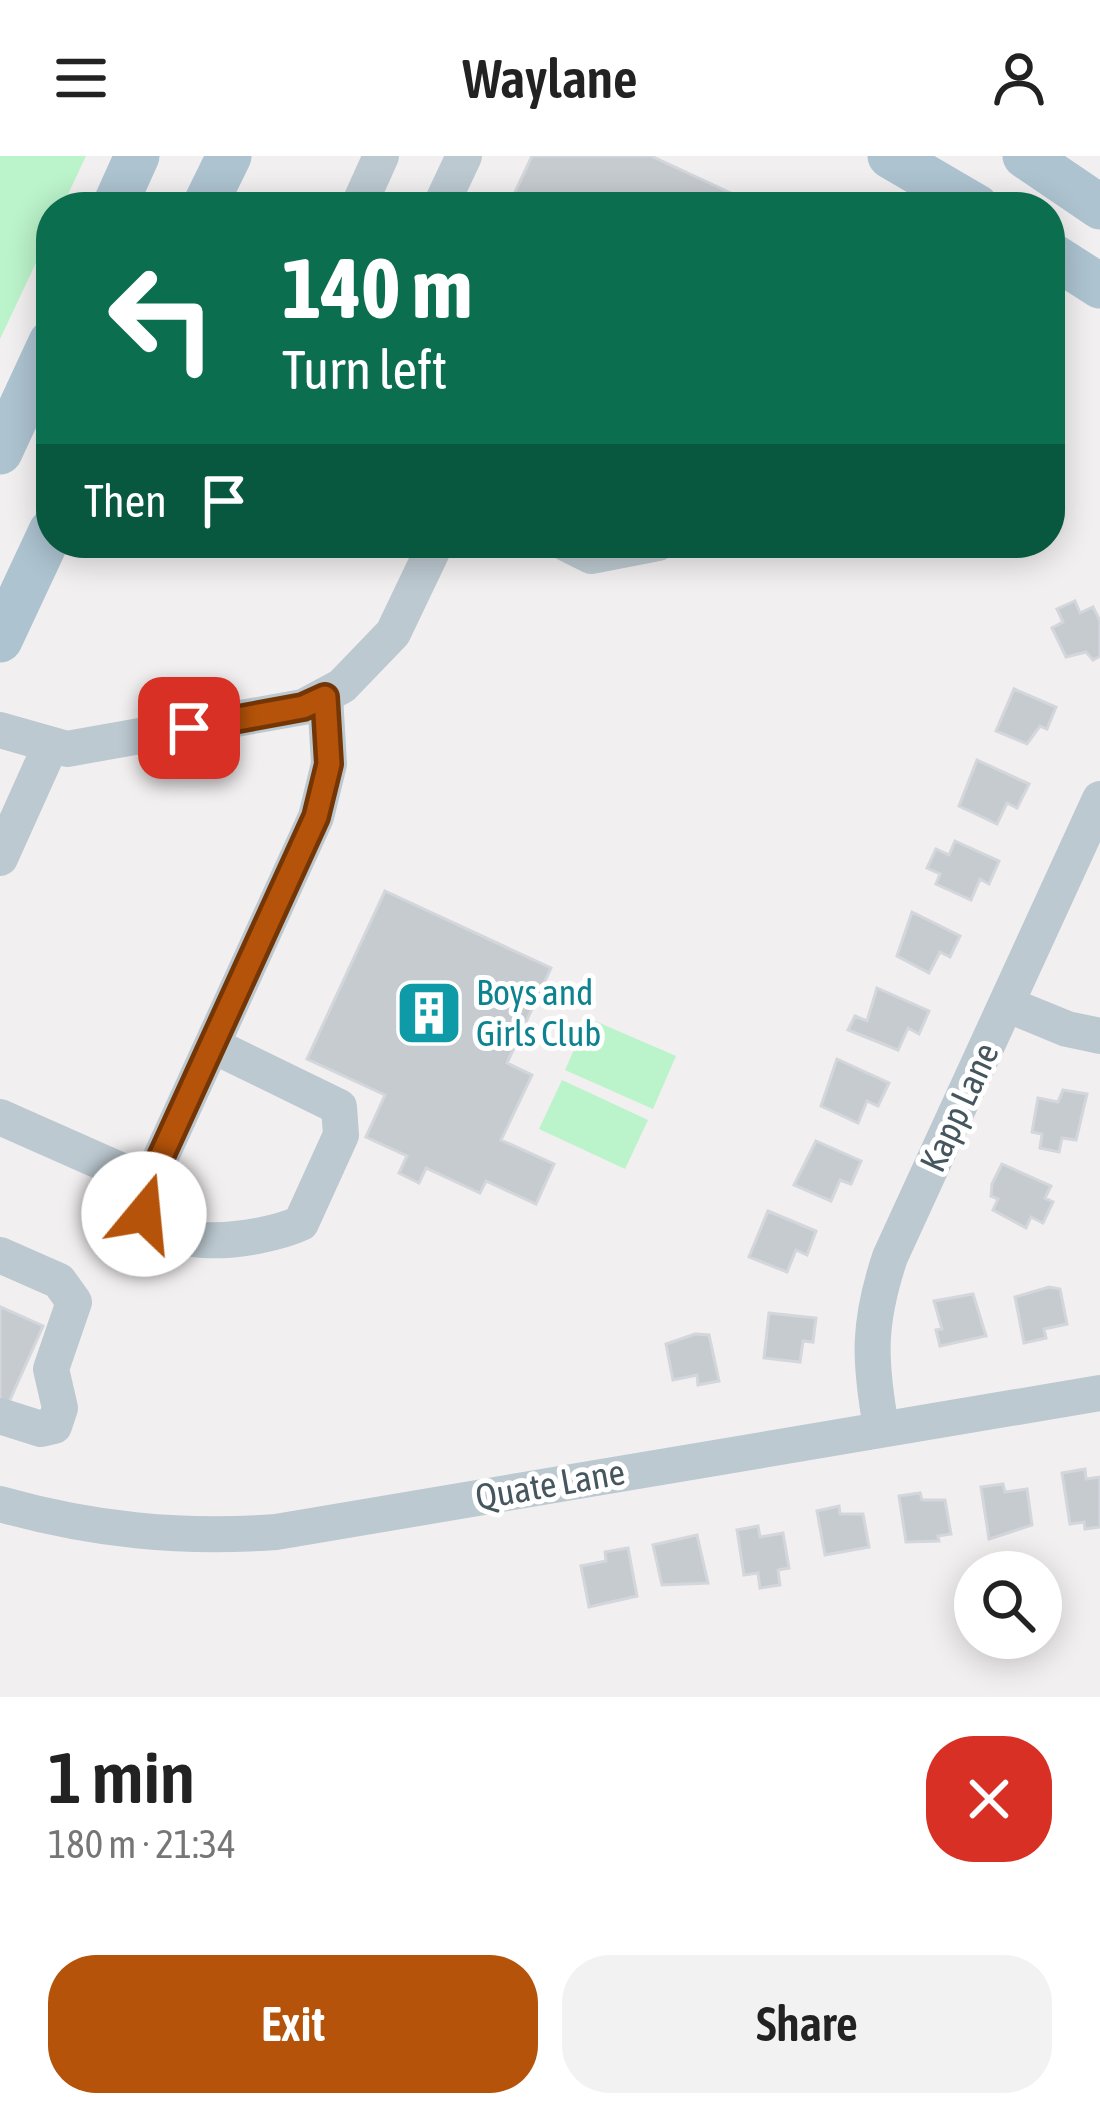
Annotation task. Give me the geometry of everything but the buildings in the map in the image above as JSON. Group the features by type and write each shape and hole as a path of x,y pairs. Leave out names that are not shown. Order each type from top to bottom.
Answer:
{"main road":[{"path":"121,192 137,156"},
{"path":"211,192 229,156"},
{"path":"890,156 951,192"},
{"path":"1025,156 1100,207"},
{"path":"1065,264 1100,286"},
{"path":"0,452 36,374"},
{"path":"0,640 39,558"}],"street":[{"path":"365,192 381,156"},
{"path":"447,192 464,156"},
{"path":"0,730 50,747 95,746 303,707 325,697 370,662 393,633 421,558"},
{"path":"212,1045 339,1107 341,1135 301,1223 282,1232 196,1242 153,1225 144,1214 149,1184 322,798 330,730 325,697"},
{"path":"0,858 50,747"},
{"name":"Kapp Lane","path":"881,1427 870,1361 872,1311 890,1257 1100,799"},
{"path":"1006,1004 1100,1036"},
{"path":"0,1117 149,1184"},
{"path":"0,1256 59,1281 74,1302 51,1369 60,1408 54,1426 41,1429 0,1416"},
{"name":"Quate Lane","path":"0,1504 131,1532 198,1538 276,1532 1100,1393"}],"green space":[{"path":"0,156 86,156 69,192 36,192 36,263 0,339"},
{"path":"588,1018 676,1056 653,1109 565,1070"},
{"path":"562,1080 648,1120 625,1169 539,1129"}],"place":[{"name":"Boys and Girls Club","path":"429,1013"}],"route":[{"path":"144,1214 143,1196 316,817 329,764 325,697 303,707 189,728"}]}
